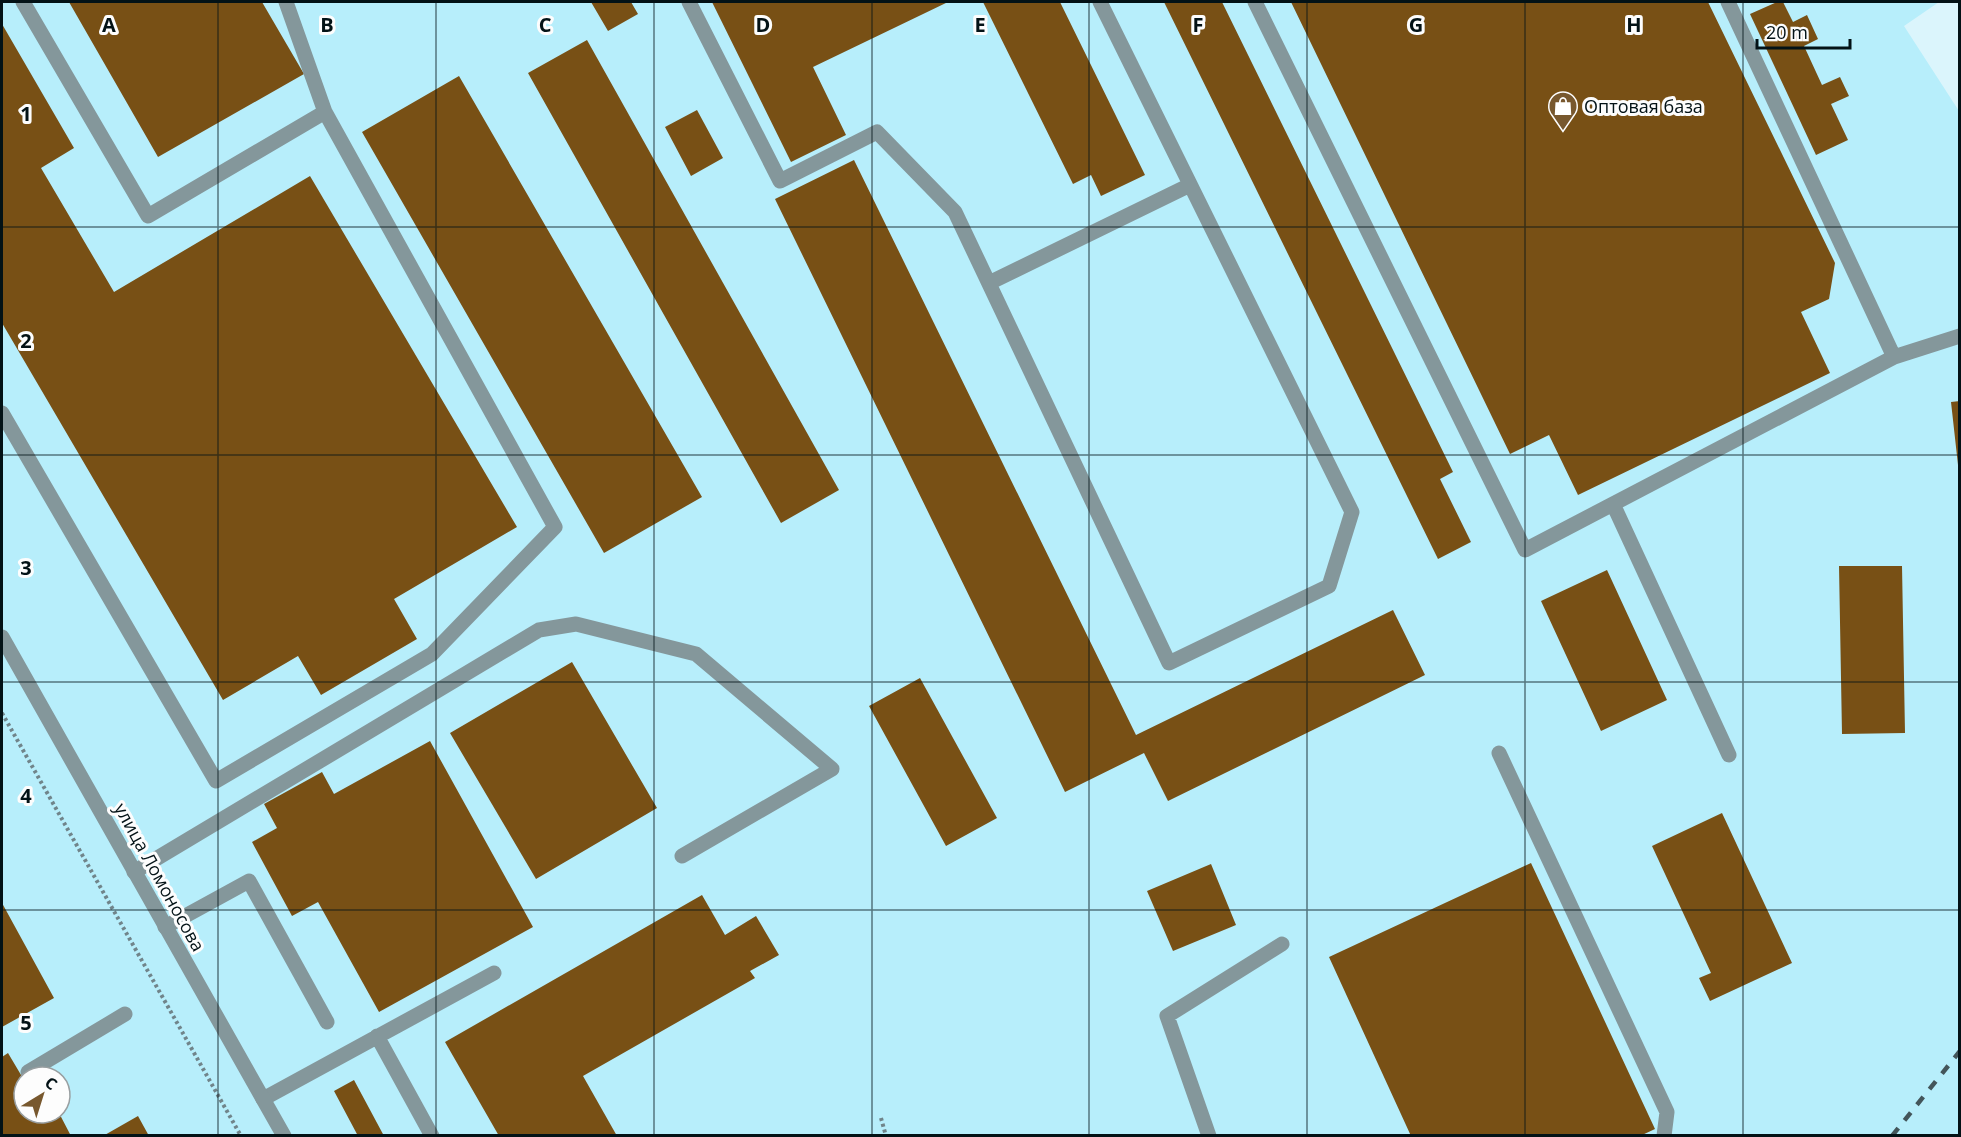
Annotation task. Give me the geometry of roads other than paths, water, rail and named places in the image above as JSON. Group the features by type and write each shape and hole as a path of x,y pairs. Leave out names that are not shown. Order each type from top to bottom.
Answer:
{"street":[{"path":"23,2 148,216 325,112"},
{"path":"2,413 216,781 432,654 555,526 325,112 286,2"},
{"path":"689,2 780,181 877,132 955,212 1169,663 1329,586 1352,512 1100,2"},
{"path":"1255,2 1525,550 1894,357 1959,336"},
{"path":"1728,2 1894,357"},
{"path":"989,283 1190,185"},
{"path":"1612,504 1729,755"},
{"path":"134,872 539,630 576,624 696,654 832,769 682,856"},
{"name":"улица Ломоносова","path":"2,637 284,1136"},
{"path":"1499,753 1667,1112 1664,1136"},
{"path":"165,927 249,881 327,1022"},
{"path":"1209,1136 1167,1016 1282,944"},
{"path":"263,1099 494,973"},
{"path":"40,1065 125,1014"},
{"path":"377,1036 432,1136"}],"railway":[{"path":"1892,1136 1960,1051"}],"place":[{"name":"Оптовая база","path":"1563,132"}]}
